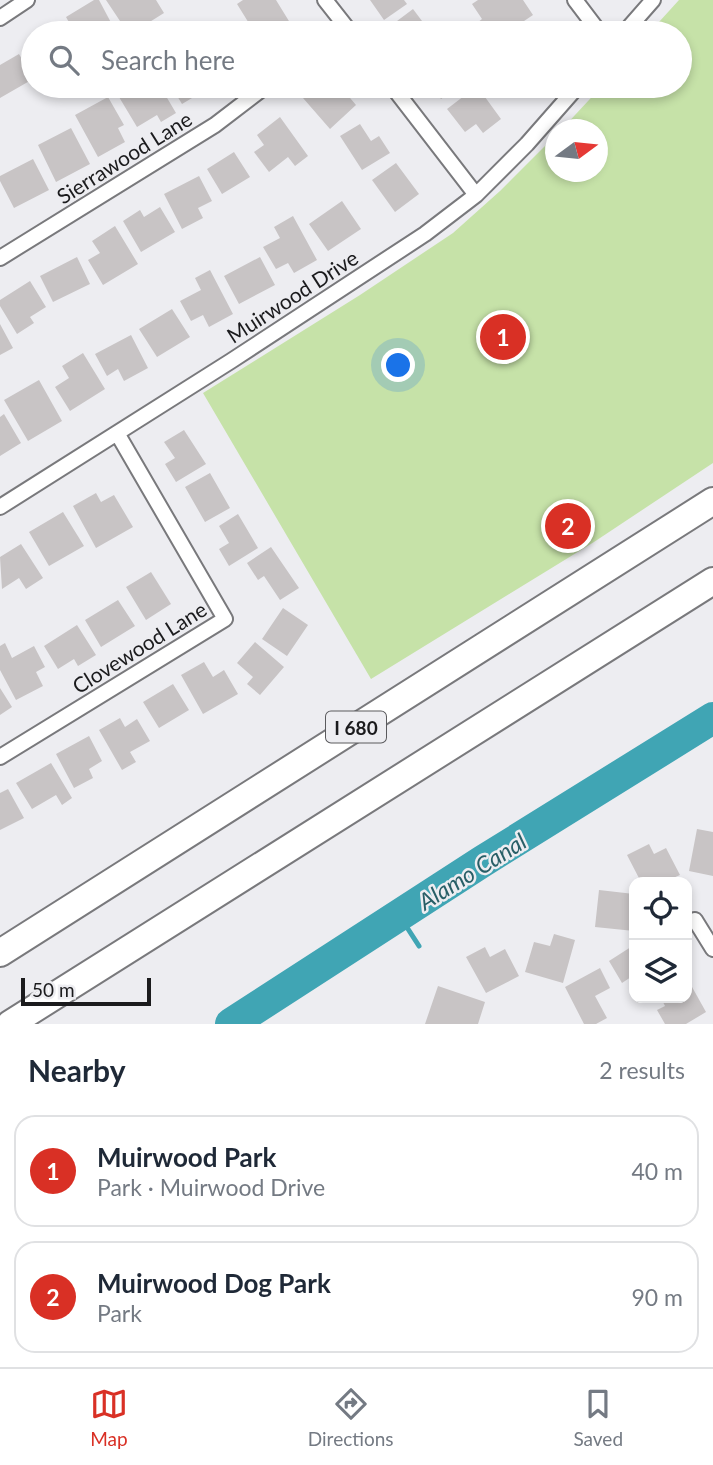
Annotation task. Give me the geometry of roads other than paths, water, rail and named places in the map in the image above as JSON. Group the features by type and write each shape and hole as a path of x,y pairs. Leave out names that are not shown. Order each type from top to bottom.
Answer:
{"highway":[{"name":"I 680","path":"0,953 713,501"},
{"path":"10,1024 713,581"}],"street":[{"path":"0,19 27,0"},
{"path":"325,0 337,21"},
{"path":"575,0 591,21"},
{"path":"635,21 653,0"},
{"name":"Sierrawood Lane","path":"0,258 215,125 250,98"},
{"path":"400,98 476,195"},
{"name":"Muirwood Drive","path":"0,507 425,234 476,195 568,98"},
{"name":"Clovewood Lane","path":"0,757 225,619 117,433"},
{"path":"695,920 713,948"}],"waterway":[{"name":"Alamo Canal","path":"231,1024 483,861 713,718"},
{"path":"399,915 419,946"}],"place":[{"name":"Muirwood Park","path":"503,337"},
{"name":"Muirwood Dog Park","path":"568,526"}]}
